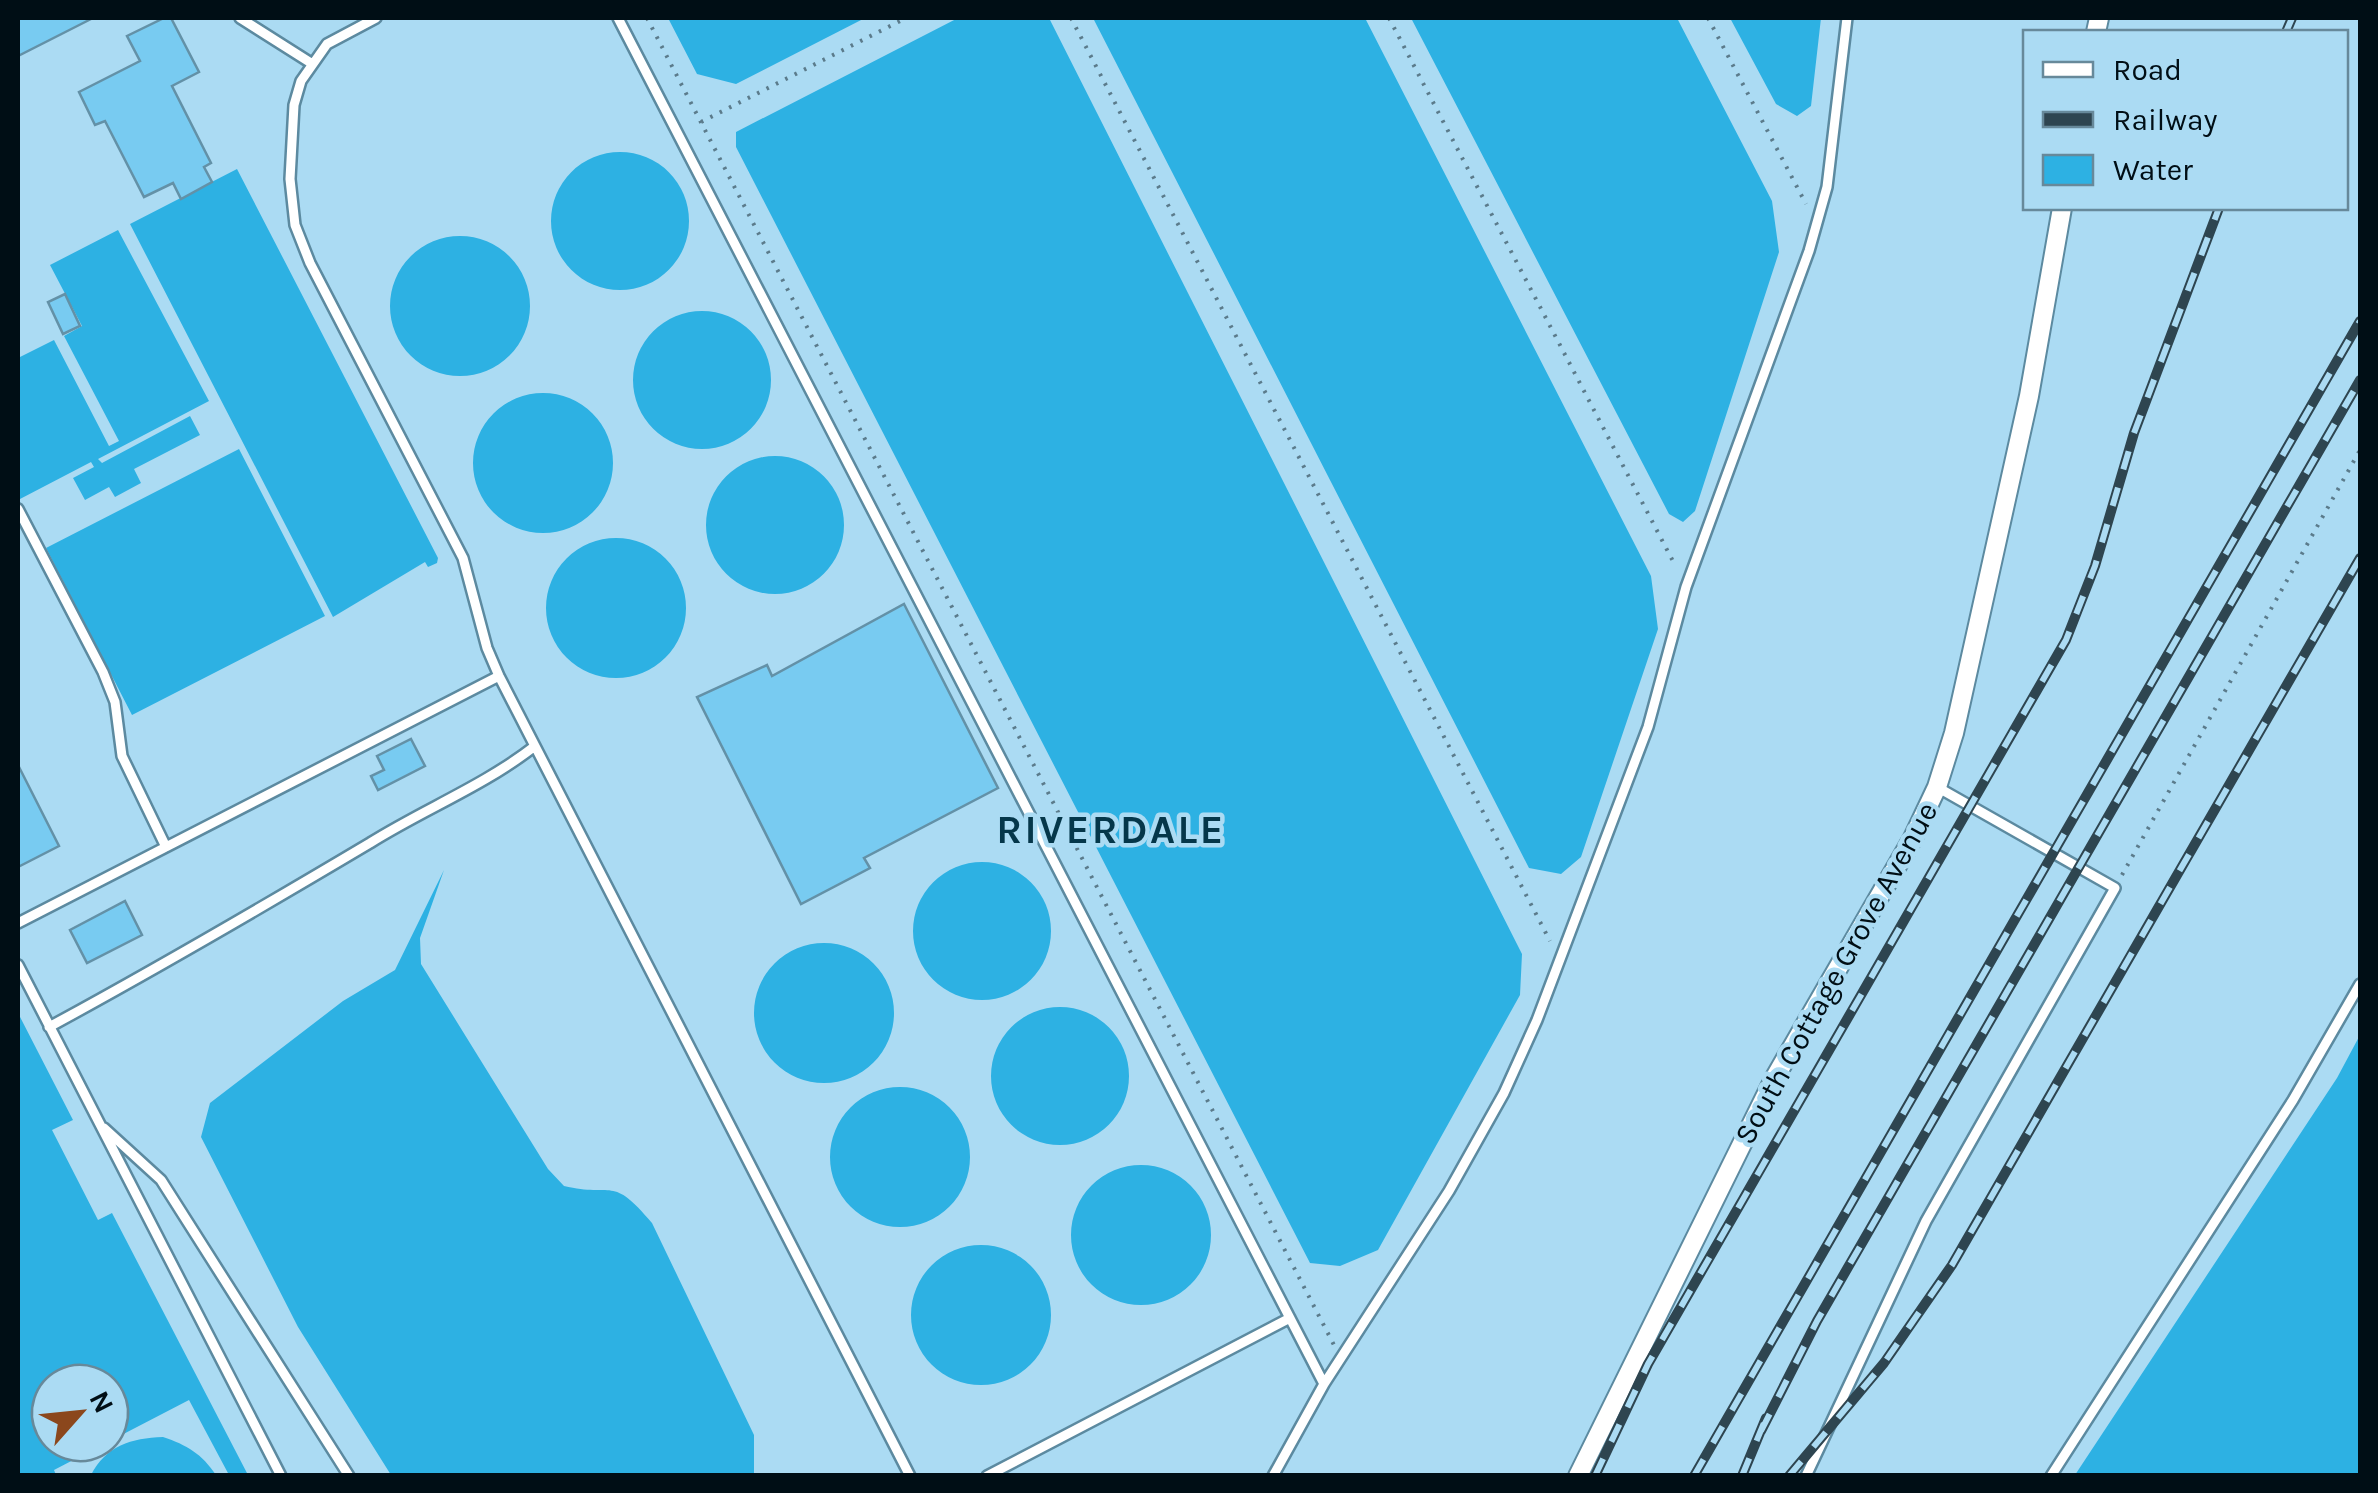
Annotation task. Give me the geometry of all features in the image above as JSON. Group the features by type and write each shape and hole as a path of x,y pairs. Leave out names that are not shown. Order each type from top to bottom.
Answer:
{"street":[{"name":"South Cottage Grove Avenue","path":"1578,1476 1774,1079 1938,787 1954,733 2029,396 2062,210"}],"lane":[{"path":"240,18 310,63"},
{"path":"376,18 327,44 310,63 294,106 290,179 295,225 310,263 463,558 486,648 499,676 910,1476"},
{"path":"618,18 1324,1384"},
{"path":"1273,1476 1324,1384 1449,1191 1504,1092 1560,960 1648,728 1686,587 1817,225 1827,186 1847,18"},
{"path":"18,509 102,672 115,702 122,756 166,846"},
{"path":"18,923 499,676"},
{"path":"50,1027 194,948 374,840 491,780 536,746"},
{"path":"1806,1476 1926,1222 2115,888 1938,787"},
{"path":"18,965 281,1476"},
{"path":"2051,1476 2293,1100 2360,984"},
{"path":"100,1125 161,1180 349,1476"},
{"path":"986,1476 1290,1318"}],"path":[{"path":"647,18 1341,1358"},
{"path":"701,122 906,18"},
{"path":"1071,18 1560,960"},
{"path":"1389,18 1686,587"},
{"path":"1708,18 1817,225"},
{"path":"2115,888 2360,450"}],"water":[{"path":"668,18 865,18 736,84 697,74"},
{"path":"958,18 1049,18 1522,954 1520,995 1378,1250 1340,1266 1310,1263 736,147 736,132"},
{"path":"1093,18 1365,18 1651,576 1658,629 1581,857 1561,874 1529,868"},
{"path":"1411,18 1677,18 1772,201 1779,252 1695,511 1683,522 1669,514"},
{"path":"1730,18 1821,18 1811,106 1797,116 1776,104"},
{"path":"620,152 647,157 669,172 684,194 689,221 684,248 669,270 647,285 620,290 593,285 571,270 556,248 551,221 556,194 571,172 593,157"},
{"path":"237,169 438,558 437,563 428,567 425,562 333,617 130,224"},
{"path":"118,230 209,401 98,459 102,463 190,416 200,435 134,469 141,483 115,497 109,487 85,500 73,478 94,467 91,462 20,499 18,358 54,340 109,446 119,441 64,336 82,326 50,265"},
{"path":"460,236 487,242 509,257 524,279 530,306 524,333 509,355 487,370 460,376 433,370 411,355 396,333 390,306 396,279 411,257 433,242"},
{"path":"702,311 729,316 751,331 766,353 771,380 766,407 751,429 729,444 702,449 675,444 653,429 638,407 633,380 638,353 653,331 675,316"},
{"path":"543,393 570,399 592,414 607,436 613,463 607,490 592,512 570,527 543,533 516,527 494,512 479,490 473,463 479,436 494,414 516,399"},
{"path":"239,449 325,616 132,715 46,548"},
{"path":"775,456 802,461 824,476 839,498 844,525 839,552 824,574 802,589 775,594 748,589 726,574 711,552 706,525 711,498 726,476 748,461"},
{"path":"616,538 643,544 665,559 680,581 686,608 680,635 665,657 643,672 616,678 589,672 567,657 552,635 546,608 552,581 567,559 589,544"},
{"path":"982,862 1009,867 1031,882 1046,904 1051,931 1046,958 1031,980 1009,995 982,1000 955,995 933,980 918,958 913,931 918,904 933,882 955,867"},
{"path":"444,870 420,938 421,964 548,1169 564,1186 619,1193 652,1223 754,1435 754,1475 391,1475 298,1327 201,1137 210,1103 343,1001 395,970"},
{"path":"824,943 851,949 873,964 888,986 894,1013 888,1040 873,1062 851,1077 824,1083 797,1077 775,1062 760,1040 754,1013 760,986 775,964 797,949"},
{"path":"1060,1007 1087,1012 1109,1027 1124,1049 1129,1076 1124,1103 1109,1125 1087,1140 1060,1145 1033,1140 1011,1125 996,1103 991,1076 996,1049 1011,1027 1033,1012"},
{"path":"18,1013 73,1120 52,1130 98,1220 112,1213 248,1475 229,1475 189,1400 130,1431 130,1363 30,1363 30,1463 67,1463 54,1470 56,1475 18,1475"},
{"path":"2360,1035 2360,1475 2075,1475 2337,1078"},
{"path":"900,1087 927,1093 949,1108 964,1130 970,1157 964,1184 949,1206 927,1221 900,1227 873,1221 851,1206 836,1184 830,1157 836,1130 851,1108 873,1093"},
{"path":"1141,1165 1168,1171 1190,1186 1205,1208 1211,1235 1205,1262 1190,1284 1168,1299 1141,1305 1114,1299 1092,1284 1077,1262 1071,1235 1077,1208 1092,1186 1114,1171"},
{"path":"981,1245 1008,1251 1030,1266 1045,1288 1051,1315 1045,1342 1030,1364 1008,1379 981,1385 954,1379 932,1364 917,1342 911,1315 917,1288 932,1266 954,1251"},
{"path":"163,1437 179,1443 205,1461 216,1475 91,1475 99,1463 130,1463 130,1443"}],"building":[{"path":"18,18 93,18 18,56"},
{"path":"171,18 199,72 172,86 211,163 204,167 212,182 181,199 173,183 144,197 105,121 95,125 79,92 140,61 127,36"},
{"path":"65,294 80,326 63,334 48,302"},
{"path":"904,604 998,788 864,858 870,868 801,904 697,697 767,665 772,676"},
{"path":"411,739 425,766 378,790 371,776 384,770 377,756"},
{"path":"18,765 59,846 18,867"},
{"path":"125,901 142,935 87,963 70,930"}],"railway":[{"path":"2287,30 2292,18"},
{"path":"1595,1476 1648,1364 2066,640 2095,566 2134,433 2218,210"},
{"path":"1694,1476 2360,321"},
{"path":"1761,1431 1817,1321 2360,380"},
{"path":"1789,1476 1884,1363 1952,1265 2360,558"},
{"path":"1742,1476 1766,1418"}],"district":[{"name":"RIVERDALE","path":"1111,829"}]}
